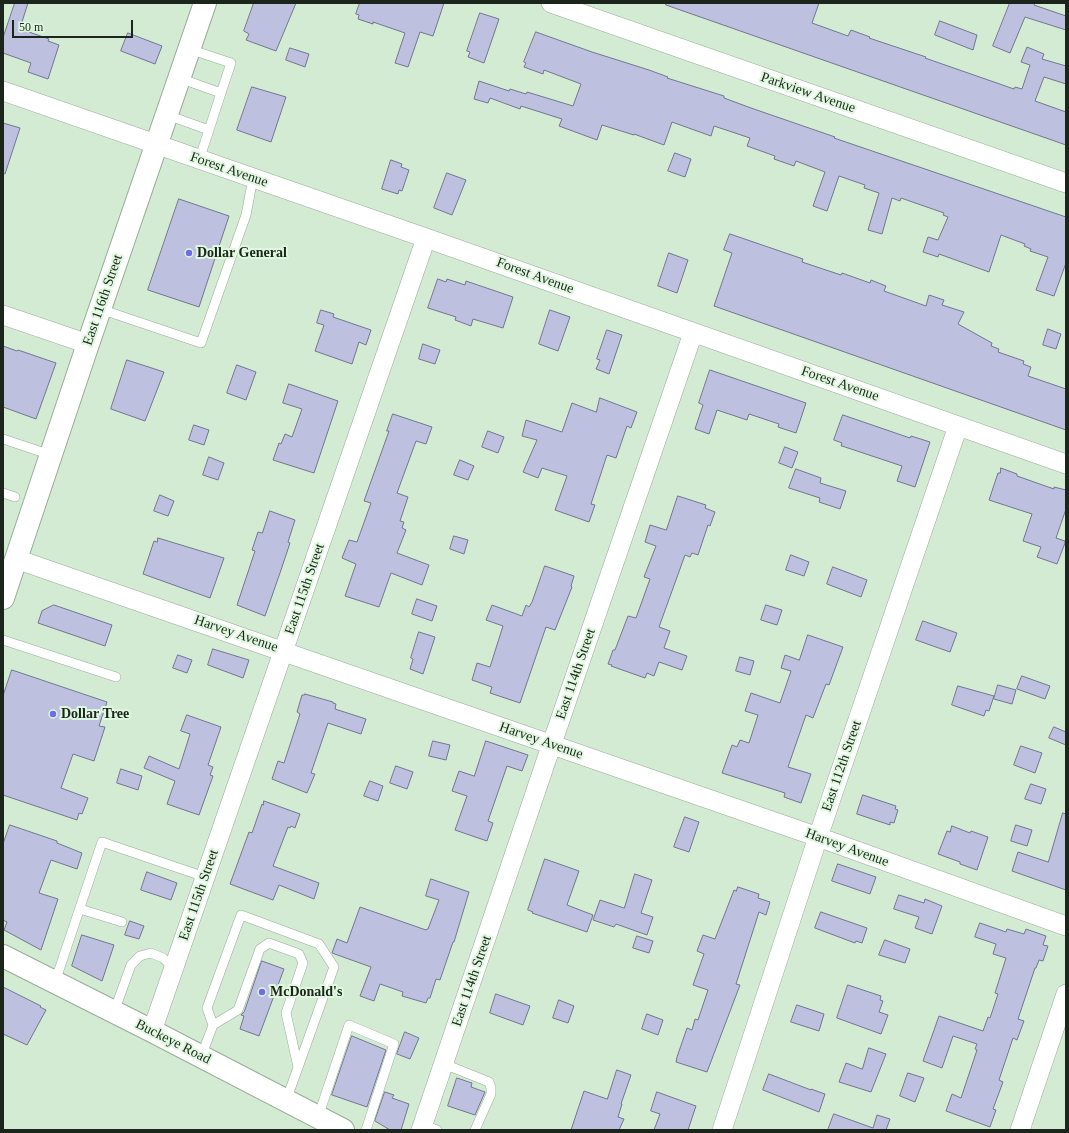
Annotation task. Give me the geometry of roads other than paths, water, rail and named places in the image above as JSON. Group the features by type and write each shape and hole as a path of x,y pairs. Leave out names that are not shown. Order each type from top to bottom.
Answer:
{"main road":[{"name":"East 116th Street","path":"3,598 205,3"},
{"name":"Buckeye Road","path":"3,956 343,1130"}],"street":[{"name":"Parkview Avenue","path":"551,3 1066,183"},
{"name":"Forest Avenue","path":"3,92 426,238 1066,464"},
{"name":"East 115th Street","path":"152,1031 426,238"},
{"path":"3,315 88,344"},
{"name":"East 114th Street","path":"427,1128 444,1064 551,745 693,333"},
{"name":"East 112th Street","path":"722,1130 818,837 958,426"},
{"name":"Harvey Avenue","path":"16,559 818,837 1066,926"},
{"path":"1020,1130 1066,994"}],"lane":[{"path":"189,49 231,63 198,160"},
{"path":"179,78 221,93"},
{"path":"167,115 209,130"},
{"path":"100,309 201,344 246,215 253,178"},
{"path":"3,439 51,455"},
{"path":"3,493 15,497"},
{"path":"3,640 116,677"},
{"path":"55,982 102,842 205,877"},
{"path":"80,909 122,922"},
{"path":"201,1057 212,1025 207,1008 241,915 320,944 334,967 286,1101"},
{"path":"212,1025 238,1010 260,949 269,943 300,954 303,963 286,1013 298,1067"},
{"path":"114,1012 131,965 140,956 151,953 163,958 174,968"},
{"path":"318,1117 349,1025 394,1044 366,1130"},
{"path":"444,1064 489,1082 491,1094 475,1130"}],"place":[{"name":"Dollar General","path":"189,253"},
{"name":"Dollar Tree","path":"53,714"},
{"name":"McDonald's","path":"262,992"}]}
